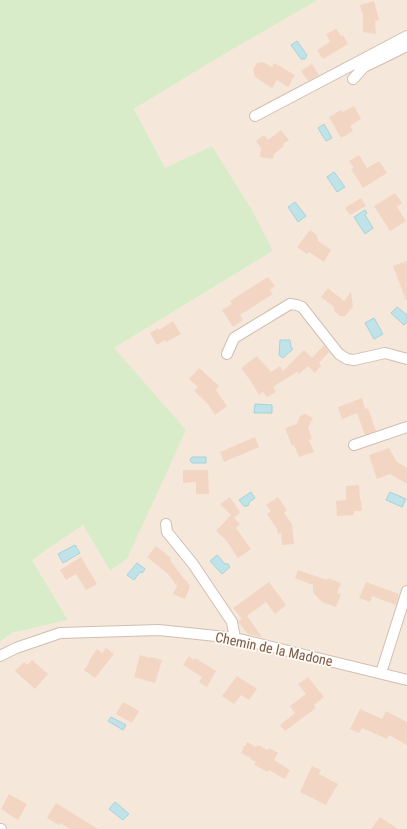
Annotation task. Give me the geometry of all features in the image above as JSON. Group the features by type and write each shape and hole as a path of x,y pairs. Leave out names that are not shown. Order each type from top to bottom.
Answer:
{"street":[{"path":"255,116 407,36"},
{"path":"353,79 364,67 407,46"},
{"path":"227,354 234,338 290,304 297,304 302,307 339,354 347,359 354,360 385,353 407,359"},
{"path":"354,445 407,427"},
{"path":"166,524 167,532 193,564 232,622 235,638"},
{"path":"381,673 407,591"},
{"name":"Chemin de la Madone","path":"0,656 16,648 60,633 159,630 235,638 407,680"}],"shaded area":[{"path":"318,0 407,0 407,829 0,829 0,642 12,633 68,620 32,560 83,525 110,571 127,559 114,348 273,251 212,146 165,169 134,109 216,59"}],"green space":[{"path":"0,0 318,0 216,59 134,109 165,168 212,146 253,212 273,251 114,348 186,430 127,559 110,571 83,525 32,560 68,620 12,633 0,642"}],"water":[{"path":"297,41 307,55 305,59 301,59 291,45"},
{"path":"324,124 332,138 326,141 318,128"},
{"path":"334,172 345,187 337,192 327,177"},
{"path":"295,202 306,216 298,222 288,207"},
{"path":"365,210 367,213 365,215 373,228 365,234 354,217"},
{"path":"397,307 407,315 407,322 404,325 391,313"},
{"path":"374,318 383,334 374,339 365,323"},
{"path":"280,340 290,340 291,347 293,349 283,358 279,355"},
{"path":"255,404 272,405 272,413 254,413"},
{"path":"192,457 206,457 206,463 192,463 190,460"},
{"path":"251,492 255,498 249,502 248,506 244,506 239,500"},
{"path":"390,492 406,499 402,507 386,500"},
{"path":"75,545 80,553 63,563 58,554"},
{"path":"217,555 230,567 222,574 210,561"},
{"path":"137,563 145,569 142,573 140,572 134,580 127,575"},
{"path":"111,717 126,725 123,730 108,721"},
{"path":"115,802 129,814 123,820 109,809"}],"building":[{"path":"374,1 379,20 375,21 376,34 363,32 363,16 360,5"},
{"path":"336,29 341,36 343,35 348,44 323,59 317,50 330,42 326,34"},
{"path":"263,62 272,67 274,63 295,75 288,87 277,80 272,88 255,77 253,69 257,63"},
{"path":"312,64 319,75 308,81 301,71"},
{"path":"354,106 361,119 350,126 353,131 341,138 329,117 341,110 343,112"},
{"path":"281,130 289,140 274,154 273,159 260,157 261,148 256,141 264,135 268,140"},
{"path":"359,155 367,168 379,161 387,173 363,188 351,169 354,168 349,161"},
{"path":"395,193 402,203 397,207 406,221 390,231 374,206"},
{"path":"361,198 366,206 350,215 345,208"},
{"path":"310,230 317,235 318,241 331,250 324,262 309,252 307,254 297,247"},
{"path":"407,261 407,300 406,300 393,266"},
{"path":"268,277 275,286 270,290 273,294 240,315 243,320 233,327 222,310 232,304 230,301"},
{"path":"328,288 344,301 351,292 353,307 345,316 340,316 335,312 334,307 321,297"},
{"path":"173,321 181,334 166,342 165,340 157,345 150,333 158,328 159,330"},
{"path":"324,345 329,352 319,363 321,366 315,373 308,366 299,374 297,372 273,387 276,392 267,397 263,392 259,395 241,368 257,356 271,372 280,366 283,371 304,350 312,358"},
{"path":"199,368 219,386 216,390 227,406 215,415 208,404 194,391 198,387 189,379"},
{"path":"362,398 365,409 368,408 376,431 365,435 357,413 342,419 338,407"},
{"path":"305,414 313,418 308,428 312,439 309,440 314,452 299,457 294,445 292,446 285,428 297,424 300,416"},
{"path":"255,437 259,447 224,462 220,452"},
{"path":"389,448 397,462 407,468 407,484 390,474 377,479 369,455"},
{"path":"183,470 208,470 209,494 196,494 196,482 183,483"},
{"path":"359,485 362,511 354,511 354,515 337,516 336,501 346,500 346,486"},
{"path":"230,497 240,512 234,518 220,504"},
{"path":"278,497 287,510 284,513 292,524 294,544 282,545 281,533 278,534 277,529 267,514 271,511 266,505"},
{"path":"231,515 240,524 236,528 251,549 238,558 226,540 216,531"},
{"path":"156,546 171,558 170,560 190,586 185,599 173,594 177,586 168,574 147,557"},
{"path":"81,557 97,584 86,590 76,574 66,580 60,570"},
{"path":"298,570 341,583 337,593 341,594 336,607 322,602 313,592 313,585 295,578"},
{"path":"269,582 286,605 275,614 266,602 247,616 262,637 248,634 238,621 242,619 233,608"},
{"path":"366,582 399,594 396,605 372,596 370,602 359,598"},
{"path":"106,648 114,654 95,678 84,670 97,649 102,653"},
{"path":"140,655 162,660 155,683 134,677"},
{"path":"189,656 216,671 207,687 199,682 202,677 183,665"},
{"path":"32,660 48,674 35,689 15,671 24,662 27,665"},
{"path":"237,676 257,689 249,700 241,695 234,704 222,696"},
{"path":"308,677 324,697 314,705 316,708 285,731 280,725 295,713 290,706 306,694 298,684"},
{"path":"123,702 139,711 132,723 116,714"},
{"path":"360,709 382,719 386,711 407,722 407,745 389,735 387,739 362,728 359,733 350,729"},
{"path":"247,742 256,747 258,745 268,750 269,748 278,753 274,760 290,770 285,779 269,770 268,772 254,765 256,762 241,753 243,746 245,746"},
{"path":"312,766 321,770 319,774 338,784 326,805 300,792"},
{"path":"9,794 27,804 18,820 1,809"},
{"path":"56,803 98,829 70,829 47,818"},
{"path":"380,817 398,829 371,829"}]}
